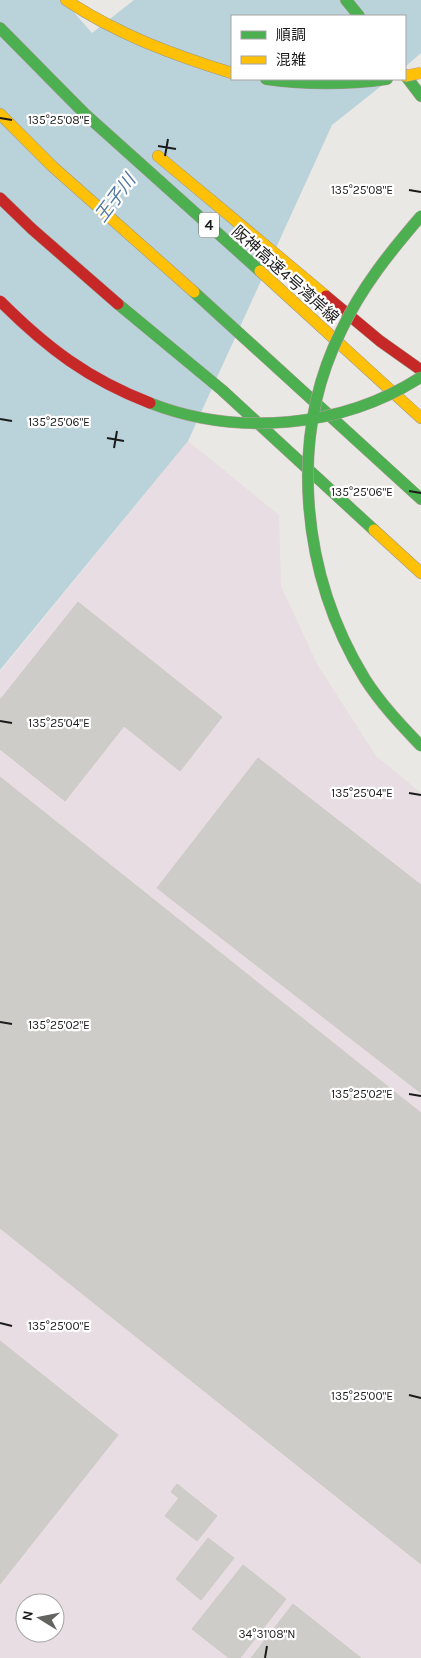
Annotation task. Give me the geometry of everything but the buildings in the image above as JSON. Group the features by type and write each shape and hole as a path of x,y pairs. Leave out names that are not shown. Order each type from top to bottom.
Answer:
{"main road":[{"path":"66,0 83,12 130,37 184,59 231,73"},
{"path":"346,0 358,15"},
{"path":"0,20 67,80"},
{"name":"阪神高速4号湾岸線","path":"0,28 85,114 421,418"},
{"path":"406,76 421,73"},
{"path":"406,77 419,93"},
{"path":"273,80 293,83 349,84 379,80"},
{"path":"0,114 52,166 259,350 421,500"},
{"path":"149,149 380,340 421,370"},
{"path":"0,198 32,229 222,390 421,573"},
{"path":"421,216 390,251 361,295 332,350 318,392 307,452 307,507 316,563 333,617 360,671 394,718 421,746"},
{"path":"0,301 27,329 60,356 100,380 151,405 201,418 245,424 295,423 342,413 378,401 421,377"}],"shaded area":[{"path":"188,441 279,515 281,586 317,664 376,756 421,793 421,1658 0,1658 0,672"}],"water":[{"name":"王子川","path":"0,0 63,0 92,33 134,0 421,0 421,53 406,66 406,15 231,15 231,80 389,80 332,125 188,441 0,670"}],"traffic: fast":[{"path":"346,0 358,15"},
{"path":"0,28 85,114 260,271"},
{"path":"406,76 421,96"},
{"path":"276,80 326,84 377,80"},
{"path":"421,216 377,271 341,331 324,373 313,417 308,462 309,507 315,552 327,596 344,639 371,688 421,746"},
{"path":"194,292 421,499"},
{"path":"118,304 222,390 374,530"},
{"path":"150,403 183,414 218,420 253,423 288,422 323,417 358,407 390,394 421,377"}],"traffic: slow":[{"path":"66,0 125,33 188,59 231,73"},
{"path":"406,76 421,73"},
{"path":"0,114 52,166 194,292"},
{"path":"158,156 326,296"},
{"path":"260,271 421,418"},
{"path":"374,530 421,573"}],"traffic: jam":[{"path":"0,198 32,229 118,304"},
{"path":"326,296 380,341 421,370"},
{"path":"0,301 17,318 69,361 107,384 150,403"}]}
